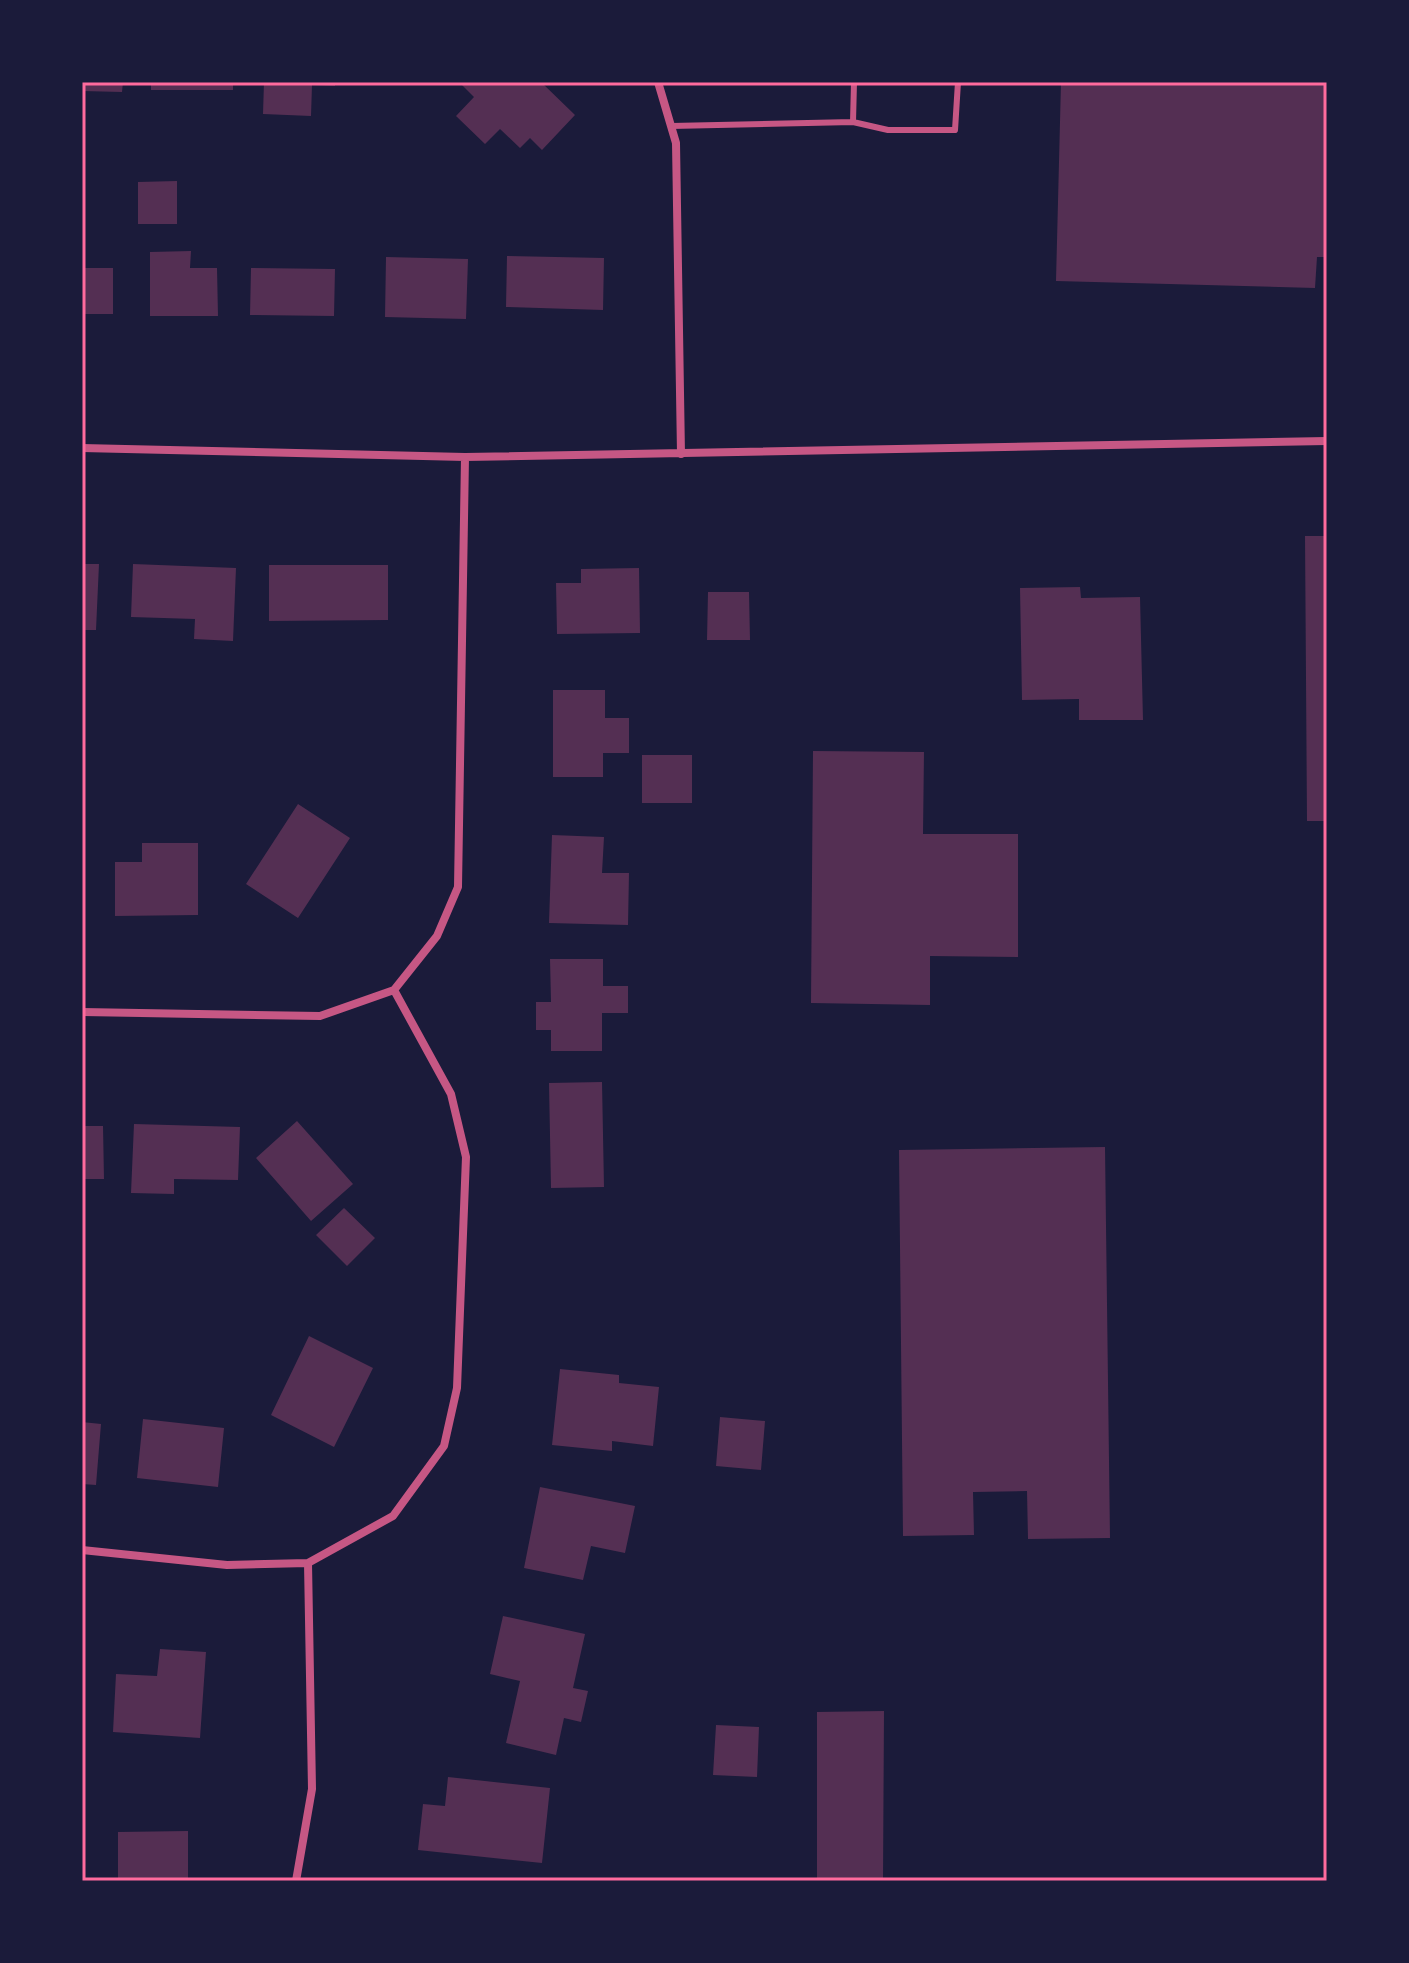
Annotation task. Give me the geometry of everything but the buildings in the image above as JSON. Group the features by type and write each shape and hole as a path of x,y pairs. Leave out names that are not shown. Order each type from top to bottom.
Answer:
{"street":[{"path":"658,82 676,143 681,454"},
{"path":"82,448 465,457 1327,441"},
{"path":"82,1012 320,1016 394,990 437,936 458,887 465,457"},
{"path":"82,1550 227,1565 308,1563 393,1516 444,1446 457,1388 466,1157 451,1094 394,990"},
{"path":"296,1881 312,1789 308,1563"}],"lane":[{"path":"853,122 854,82"},
{"path":"671,126 853,122 888,130 955,130 958,82"}]}
